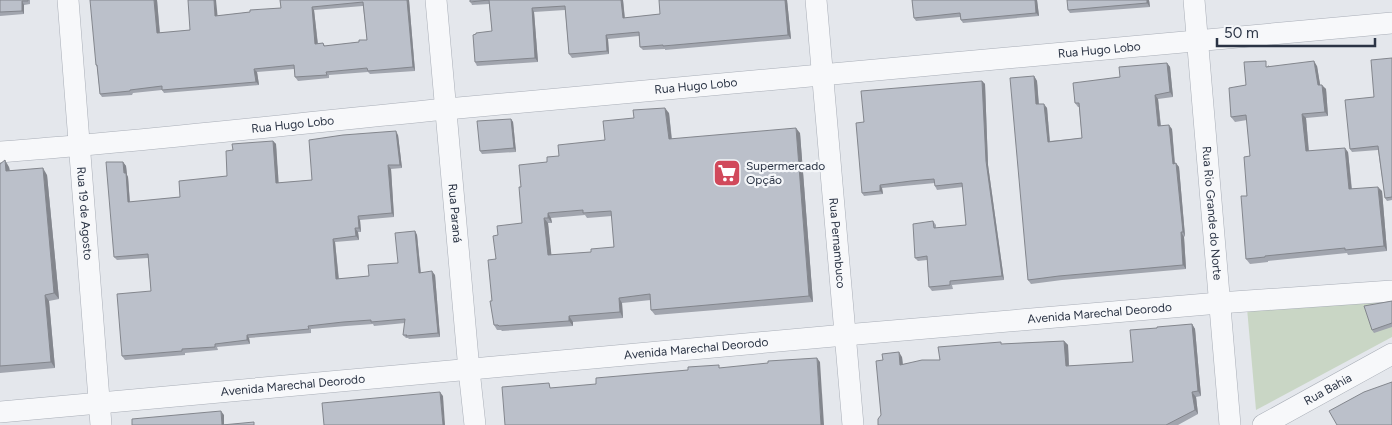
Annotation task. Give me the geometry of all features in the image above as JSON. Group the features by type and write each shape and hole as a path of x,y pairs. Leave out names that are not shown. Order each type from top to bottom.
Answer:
{"street":[{"name":"Rua 19 de Agosto","path":"68,0 101,425"},
{"name":"Rua Paraná","path":"436,0 469,370 476,425"},
{"name":"Rua Pernambuco","path":"816,0 852,425"},
{"name":"Rua Rio Grande do Norte","path":"1194,0 1230,425"},
{"name":"Rua Hugo Lobo","path":"0,152 79,146 446,109 1392,23"},
{"name":"Avenida Marechal Deorodo","path":"0,412 1219,303 1392,291"},
{"name":"Rua Bahia","path":"1263,425 1392,354"}],"green space":[{"path":"1392,295 1392,337 1256,410 1247,308"}],"building":[{"path":"0,0 28,1 22,1 22,11 0,12"},
{"path":"90,0 154,0 157,33 190,30 188,0 214,0 215,16 250,12 250,10 281,8 280,0 407,0 413,67 368,71 367,68 326,72 327,75 295,77 294,65 254,69 256,82 162,90 162,86 100,94","holes":["363,2 367,40 324,46 323,43 315,44 312,7"]},
{"path":"470,0 489,0 470,2"},
{"path":"489,0 621,0 623,18 660,14 659,0 785,0 788,35 640,47 639,32 606,35 607,51 569,54 565,6 532,8 535,58 475,62 473,35 492,31"},
{"path":"912,0 1035,0 1036,13 961,20 960,13 914,18"},
{"path":"1067,0 1147,0 1147,3 1068,10"},
{"path":"1392,58 1392,197 1385,198 1378,146 1350,149 1345,100 1374,97 1371,60"},
{"path":"1266,61 1266,67 1314,61 1318,85 1322,85 1325,112 1302,114 1306,151 1345,148 1349,189 1378,187 1384,246 1345,250 1345,248 1246,259 1241,196 1247,196 1244,157 1250,156 1246,115 1231,117 1229,88 1246,85 1244,62"},
{"path":"1167,63 1170,92 1155,95 1158,126 1169,125 1173,164 1176,163 1183,232 1181,232 1183,265 1028,280 1010,78 1034,76 1036,104 1044,104 1048,142 1082,138 1079,103 1075,103 1073,83 1120,77 1119,67"},
{"path":"982,81 986,161 1002,276 950,281 950,285 929,287 927,256 915,258 913,224 933,221 934,228 966,225 962,183 935,186 934,179 911,181 880,185 880,191 862,193 856,123 864,122 861,91"},
{"path":"665,108 669,139 796,128 809,296 651,310 650,294 619,298 620,312 569,316 569,321 494,325 490,301 492,301 488,260 496,259 493,236 498,235 497,226 522,223 519,165 547,162 547,157 559,156 558,145 605,140 603,121 634,118 633,110","holes":["583,210 583,213 611,211 614,247 591,249 591,252 548,255 544,218 548,218 548,213"]},
{"path":"511,119 514,148 480,151 477,121"},
{"path":"396,131 400,165 388,165 392,213 358,216 359,228 355,228 356,236 333,239 336,279 369,276 368,265 398,263 395,233 415,231 419,273 432,271 438,333 403,335 405,319 343,322 308,326 309,329 247,335 247,340 215,344 215,347 122,356 117,294 151,291 148,254 114,257 106,162 123,162 124,173 126,173 128,202 180,197 179,181 227,176 226,151 233,150 232,144 273,141 276,183 312,180 309,140"},
{"path":"5,160 6,171 43,168 54,293 45,295 51,362 0,366 0,164"},
{"path":"1392,301 1392,323 1372,330 1364,306"},
{"path":"1192,324 1198,391 1192,392 1195,410 1166,425 878,425 878,419 881,415 876,361 883,360 882,354 899,352 900,365 922,360 940,360 938,347 1001,342 1001,344 1064,341 1066,366 1133,362 1130,330"},
{"path":"817,358 821,425 505,425 502,387 549,383 550,388 596,384 596,378 688,370 688,367 719,365 719,368 768,363 768,361"},
{"path":"1392,382 1392,425 1337,425 1329,411 1364,392"},
{"path":"440,392 443,425 324,425 322,403"},
{"path":"221,411 222,425 132,425 132,419"},
{"path":"254,422 254,425 222,425"}],"place":[{"name":"Supermercado Opção","path":"727,173"}]}
